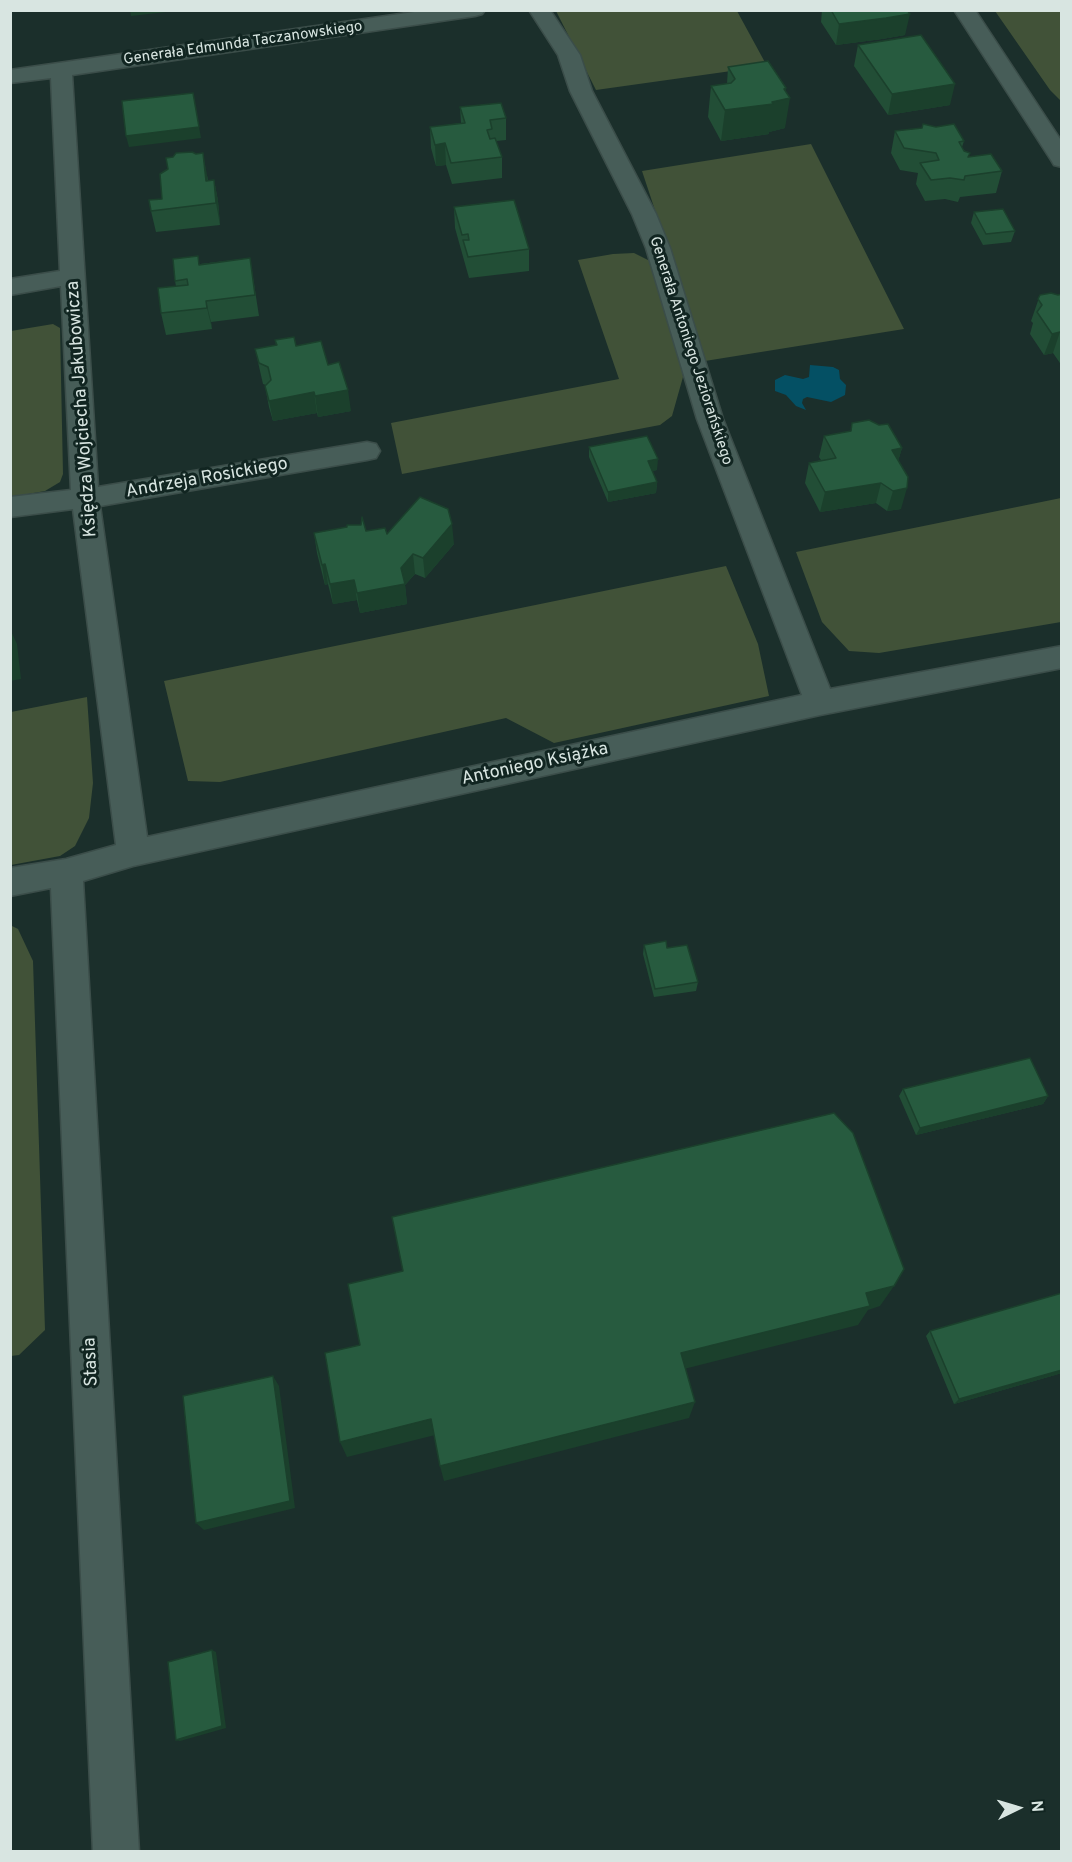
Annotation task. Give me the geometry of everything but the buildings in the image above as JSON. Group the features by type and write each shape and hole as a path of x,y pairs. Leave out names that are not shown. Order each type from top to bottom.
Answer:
{"street":[{"name":"Generała Edmunda Taczanowskiego","path":"10,78 475,10"},
{"name":"Generała Antoniego Jeziorańskiego","path":"539,10 569,55 581,91 644,214 658,248 710,419 820,703"},
{"path":"964,10 1062,160"},
{"name":"Księdza Wojciecha Jakubowicza","path":"61,70 85,499 134,853"},
{"path":"10,287 74,276"},
{"name":"Andrzeja Rosickiego","path":"10,507 85,499 367,451"},
{"name":"Antoniego Książka","path":"10,882 66,872 134,853 820,703 1062,657"},
{"name":"Stasia","path":"66,872 116,1851"}],"green space":[{"path":"556,11 737,11 767,66 596,90"},
{"path":"995,11 1061,11 1061,101 1050,90"},
{"path":"811,144 904,329 705,361 642,171"},
{"path":"634,253 650,261 679,339 683,377 672,416 660,425 402,474 391,423 619,379 578,260"},
{"path":"53,324 60,328 63,474 60,482 45,491 11,497 11,331"},
{"path":"1061,498 1061,622 879,653 849,651 822,622 796,552"},
{"path":"726,566 758,644 769,696 554,743 506,718 220,782 188,781 164,681"},
{"path":"87,697 93,783 89,818 75,846 60,856 11,865 11,712"},
{"path":"10,925 18,929 33,961 45,1330 19,1355 11,1356"}],"water":[{"path":"810,365 833,367 839,370 840,379 846,385 845,395 831,402 807,397 802,403 806,410 796,406 786,395 775,391 775,380 785,375 803,379 809,377"}]}
